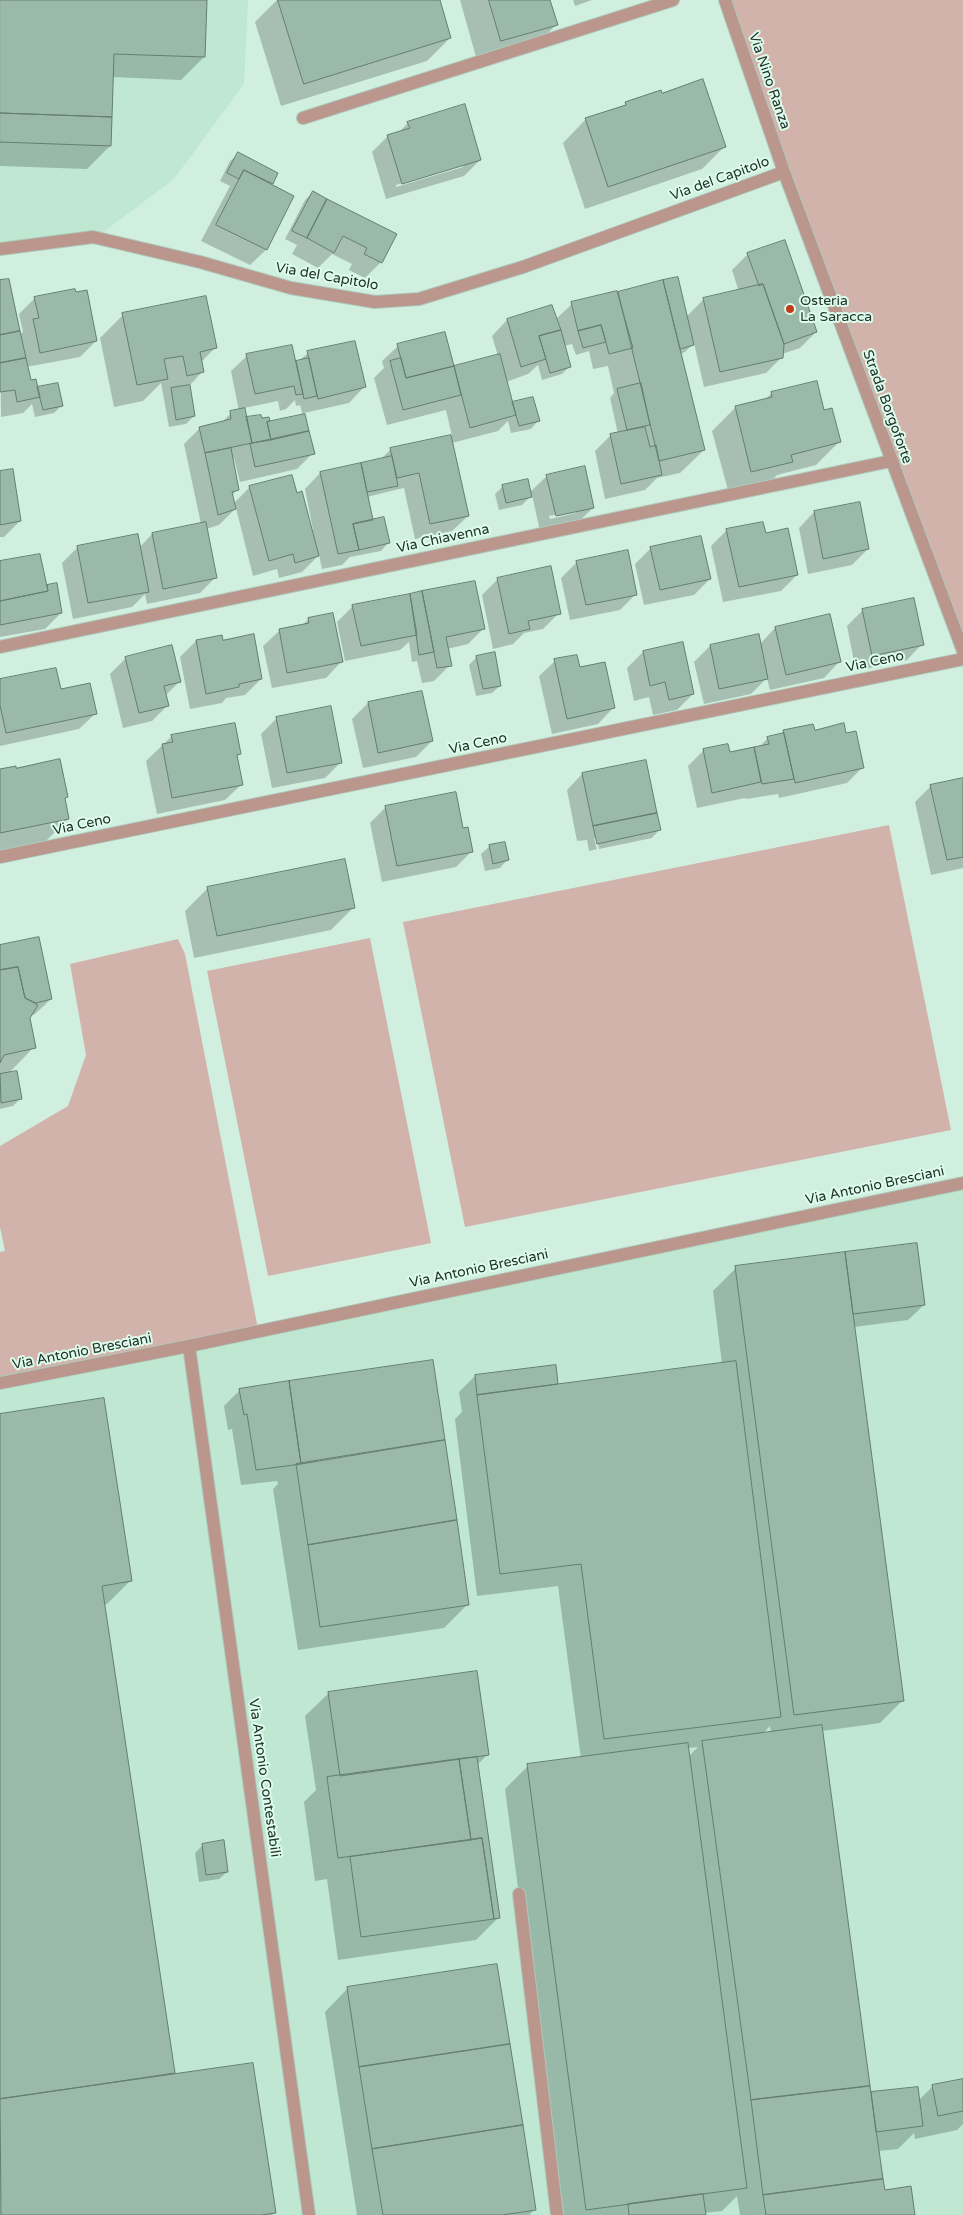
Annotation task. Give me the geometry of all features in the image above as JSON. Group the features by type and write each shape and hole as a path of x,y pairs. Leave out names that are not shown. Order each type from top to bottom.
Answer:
{"street":[{"path":"303,118 673,0"},
{"name":"Via Nino Ranza","path":"725,0 784,172"},
{"name":"Via del Capitolo","path":"0,249 93,236 200,262 299,290 375,302 419,299 523,267 784,172"},
{"name":"Strada Borgoforte","path":"784,172 963,651"},
{"name":"Via Chiavenna","path":"0,647 891,461"},
{"name":"Via Ceno","path":"0,857 963,659"},
{"name":"Via Antonio Bresciani","path":"0,1383 190,1346 963,1183"},
{"name":"Via Antonio Contestabili","path":"190,1346 309,2215"},
{"path":"519,1894 557,2215"}],"shaded area":[{"path":"0,0 248,0 244,84 174,179 94,239 0,250"},
{"path":"730,0 963,0 963,649 785,169"},
{"path":"889,825 951,1130 465,1227 403,922"},
{"path":"370,938 431,1243 268,1276 207,971"},
{"path":"178,939 185,954 258,1329 0,1380 0,1252 5,1251 0,1227 0,1146 68,1106 86,1055 70,964"},
{"path":"963,1181 963,2215 0,2215 0,1379"}],"building":[{"path":"0,0 207,0 205,57 114,54 112,117 0,113"},
{"path":"278,0 440,0 451,38 304,84"},
{"path":"489,0 550,0 558,25 501,41"},
{"path":"703,79 726,147 608,187 585,118 626,105 625,102 661,90 662,93"},
{"path":"465,104 481,160 402,184 387,135 410,128 407,122"},
{"path":"0,113 112,117 111,146 0,142"},
{"path":"238,152 278,173 273,184 244,170 239,179 227,173"},
{"path":"244,170 294,196 267,250 216,225"},
{"path":"313,191 327,199 307,238 292,231"},
{"path":"327,199 397,234 382,263 364,254 367,248 343,236 334,253 307,238"},
{"name":"Osteria La Saracca","path":"785,240 817,332 784,344 763,284 759,286 747,253"},
{"path":"678,277 694,345 680,349 663,280"},
{"path":"9,279 20,331 0,335 0,280"},
{"path":"663,280 705,450 659,461 618,292"},
{"path":"763,284 784,344 783,358 720,372 703,298"},
{"path":"75,289 76,292 87,290 97,341 40,353 33,319 39,318 34,297"},
{"path":"617,291 633,348 609,354 601,325 578,331 571,302"},
{"path":"206,296 217,348 200,352 204,372 187,376 183,356 164,359 168,379 137,385 122,313"},
{"path":"552,305 561,330 539,336 546,359 521,367 507,319"},
{"path":"601,325 606,342 583,348 578,331"},
{"path":"561,330 571,367 550,373 539,336"},
{"path":"20,331 26,358 0,363 0,335"},
{"path":"445,332 454,366 406,378 397,344"},
{"path":"355,341 366,387 318,399 307,351"},
{"path":"292,345 303,394 296,395 294,386 255,394 246,354"},
{"path":"500,354 516,415 470,428 454,366"},
{"path":"26,358 31,380 36,379 40,397 17,402 15,390 0,392 0,363"},
{"path":"309,358 317,396 304,399 296,361"},
{"path":"401,358 406,378 454,366 461,395 403,410 390,361"},
{"path":"817,381 824,410 832,408 841,442 791,455 793,462 751,472 735,406 772,397 771,392"},
{"path":"58,383 63,406 43,410 37,387"},
{"path":"641,383 650,425 627,430 617,389"},
{"path":"190,385 195,416 176,420 171,388"},
{"path":"533,397 540,421 519,426 512,402"},
{"path":"245,408 252,443 205,453 199,427 231,419 230,411"},
{"path":"305,414 309,431 271,440 267,422"},
{"path":"261,415 262,418 269,417 270,421 267,422 271,440 252,443 246,417"},
{"path":"645,427 650,447 656,445 662,475 621,484 610,434"},
{"path":"309,431 315,454 255,467 250,444"},
{"path":"451,435 469,516 430,524 419,473 397,478 390,448"},
{"path":"231,448 239,490 232,492 236,509 218,515 205,453"},
{"path":"392,456 398,486 367,492 361,463"},
{"path":"361,463 373,520 353,524 359,550 338,554 320,472"},
{"path":"585,466 594,508 556,516 546,475"},
{"path":"13,469 21,521 0,525 0,471"},
{"path":"292,475 297,493 302,491 319,556 295,563 293,554 269,561 249,486"},
{"path":"528,479 532,497 506,503 502,485"},
{"path":"860,502 869,549 823,559 814,511"},
{"path":"384,517 390,543 359,550 353,524"},
{"path":"206,522 217,578 163,589 152,533"},
{"path":"763,522 766,533 788,528 798,575 739,587 726,529"},
{"path":"138,534 149,592 88,603 77,546"},
{"path":"701,536 711,579 660,590 650,547"},
{"path":"628,550 637,595 586,605 576,561"},
{"path":"40,554 48,591 0,601 0,561"},
{"path":"551,566 561,614 528,621 530,629 509,634 497,578"},
{"path":"475,581 485,629 446,637 452,666 437,668 422,591"},
{"path":"57,583 62,613 0,625 0,601 48,591 47,585"},
{"path":"422,591 434,652 419,655 410,594"},
{"path":"410,594 417,635 361,646 352,605"},
{"path":"914,598 924,645 872,656 862,609"},
{"path":"333,613 343,662 287,673 279,629 309,623 308,618"},
{"path":"830,614 841,662 786,675 775,627"},
{"path":"254,634 262,679 239,684 239,687 206,694 196,640 222,635 223,640"},
{"path":"759,634 768,679 719,689 710,645"},
{"path":"683,642 694,694 669,700 665,682 650,686 643,651"},
{"path":"172,645 181,682 164,686 169,706 139,713 125,657"},
{"path":"495,652 501,686 483,689 476,656"},
{"path":"577,655 580,667 605,662 615,708 567,719 554,659"},
{"path":"56,668 61,689 90,683 97,714 6,733 0,705 0,679"},
{"path":"422,691 433,741 378,753 368,702"},
{"path":"331,706 342,763 287,773 276,717"},
{"path":"235,723 241,754 237,755 243,785 172,798 162,744 173,742 171,735"},
{"path":"844,723 846,733 856,731 864,768 795,783 783,730 813,724 815,730"},
{"path":"784,733 794,779 762,784 754,747 769,744 767,737"},
{"path":"728,744 730,752 754,747 761,782 712,793 703,749"},
{"path":"60,759 68,797 65,798 69,819 0,833 0,769 16,766 16,768"},
{"path":"646,760 657,813 593,826 582,773"},
{"path":"963,778 963,857 947,860 930,785"},
{"path":"456,792 463,828 468,827 473,852 397,866 385,806"},
{"path":"657,813 661,830 597,844 593,826"},
{"path":"505,842 509,860 493,864 489,845"},
{"path":"345,859 355,908 217,936 207,887"},
{"path":"39,937 52,999 36,1003 25,998 18,967 0,970 0,945"},
{"path":"18,967 25,998 38,1005 30,1018 36,1048 4,1055 0,1063 0,970"},
{"path":"17,1071 22,1099 1,1103 0,1074"},
{"path":"917,1243 925,1305 853,1314 845,1252"},
{"path":"845,1252 904,1701 794,1715 735,1266"},
{"path":"433,1360 445,1440 301,1464 289,1381"},
{"path":"736,1361 781,1717 604,1739 581,1564 500,1574 477,1395"},
{"path":"556,1365 558,1384 477,1395 475,1375"},
{"path":"289,1381 301,1464 256,1470 247,1414 244,1415 239,1389"},
{"path":"104,1398 132,1581 102,1586 175,2073 0,2099 0,1414"},
{"path":"445,1440 457,1520 308,1545 296,1464"},
{"path":"457,1520 469,1605 320,1627 308,1545"},
{"path":"477,1671 489,1755 340,1776 328,1692"},
{"path":"822,1725 870,2086 751,2100 702,1741"},
{"path":"688,1743 747,2188 586,2210 527,1764"},
{"path":"477,1757 500,1918 494,1919 482,1838 471,1840 459,1759"},
{"path":"459,1759 471,1840 338,1858 327,1777"},
{"path":"482,1838 494,1919 361,1937 350,1857"},
{"path":"224,1840 228,1872 206,1875 202,1844"},
{"path":"497,1964 510,2044 359,2067 347,1987"},
{"path":"510,2044 523,2125 372,2149 359,2067"},
{"path":"253,2063 276,2213 261,2215 1,2215 0,2099"},
{"path":"963,2079 963,2111 938,2116 932,2085"},
{"path":"870,2086 883,2179 763,2195 751,2100"},
{"path":"918,2087 923,2126 876,2132 871,2092"},
{"path":"523,2125 536,2210 502,2215 383,2215 372,2149"},
{"path":"883,2179 885,2190 911,2186 915,2215 766,2215 763,2195"},
{"path":"703,2194 706,2215 629,2215 628,2204"}],"place":[{"name":"Osteria La Saracca","path":"790,309"}]}
